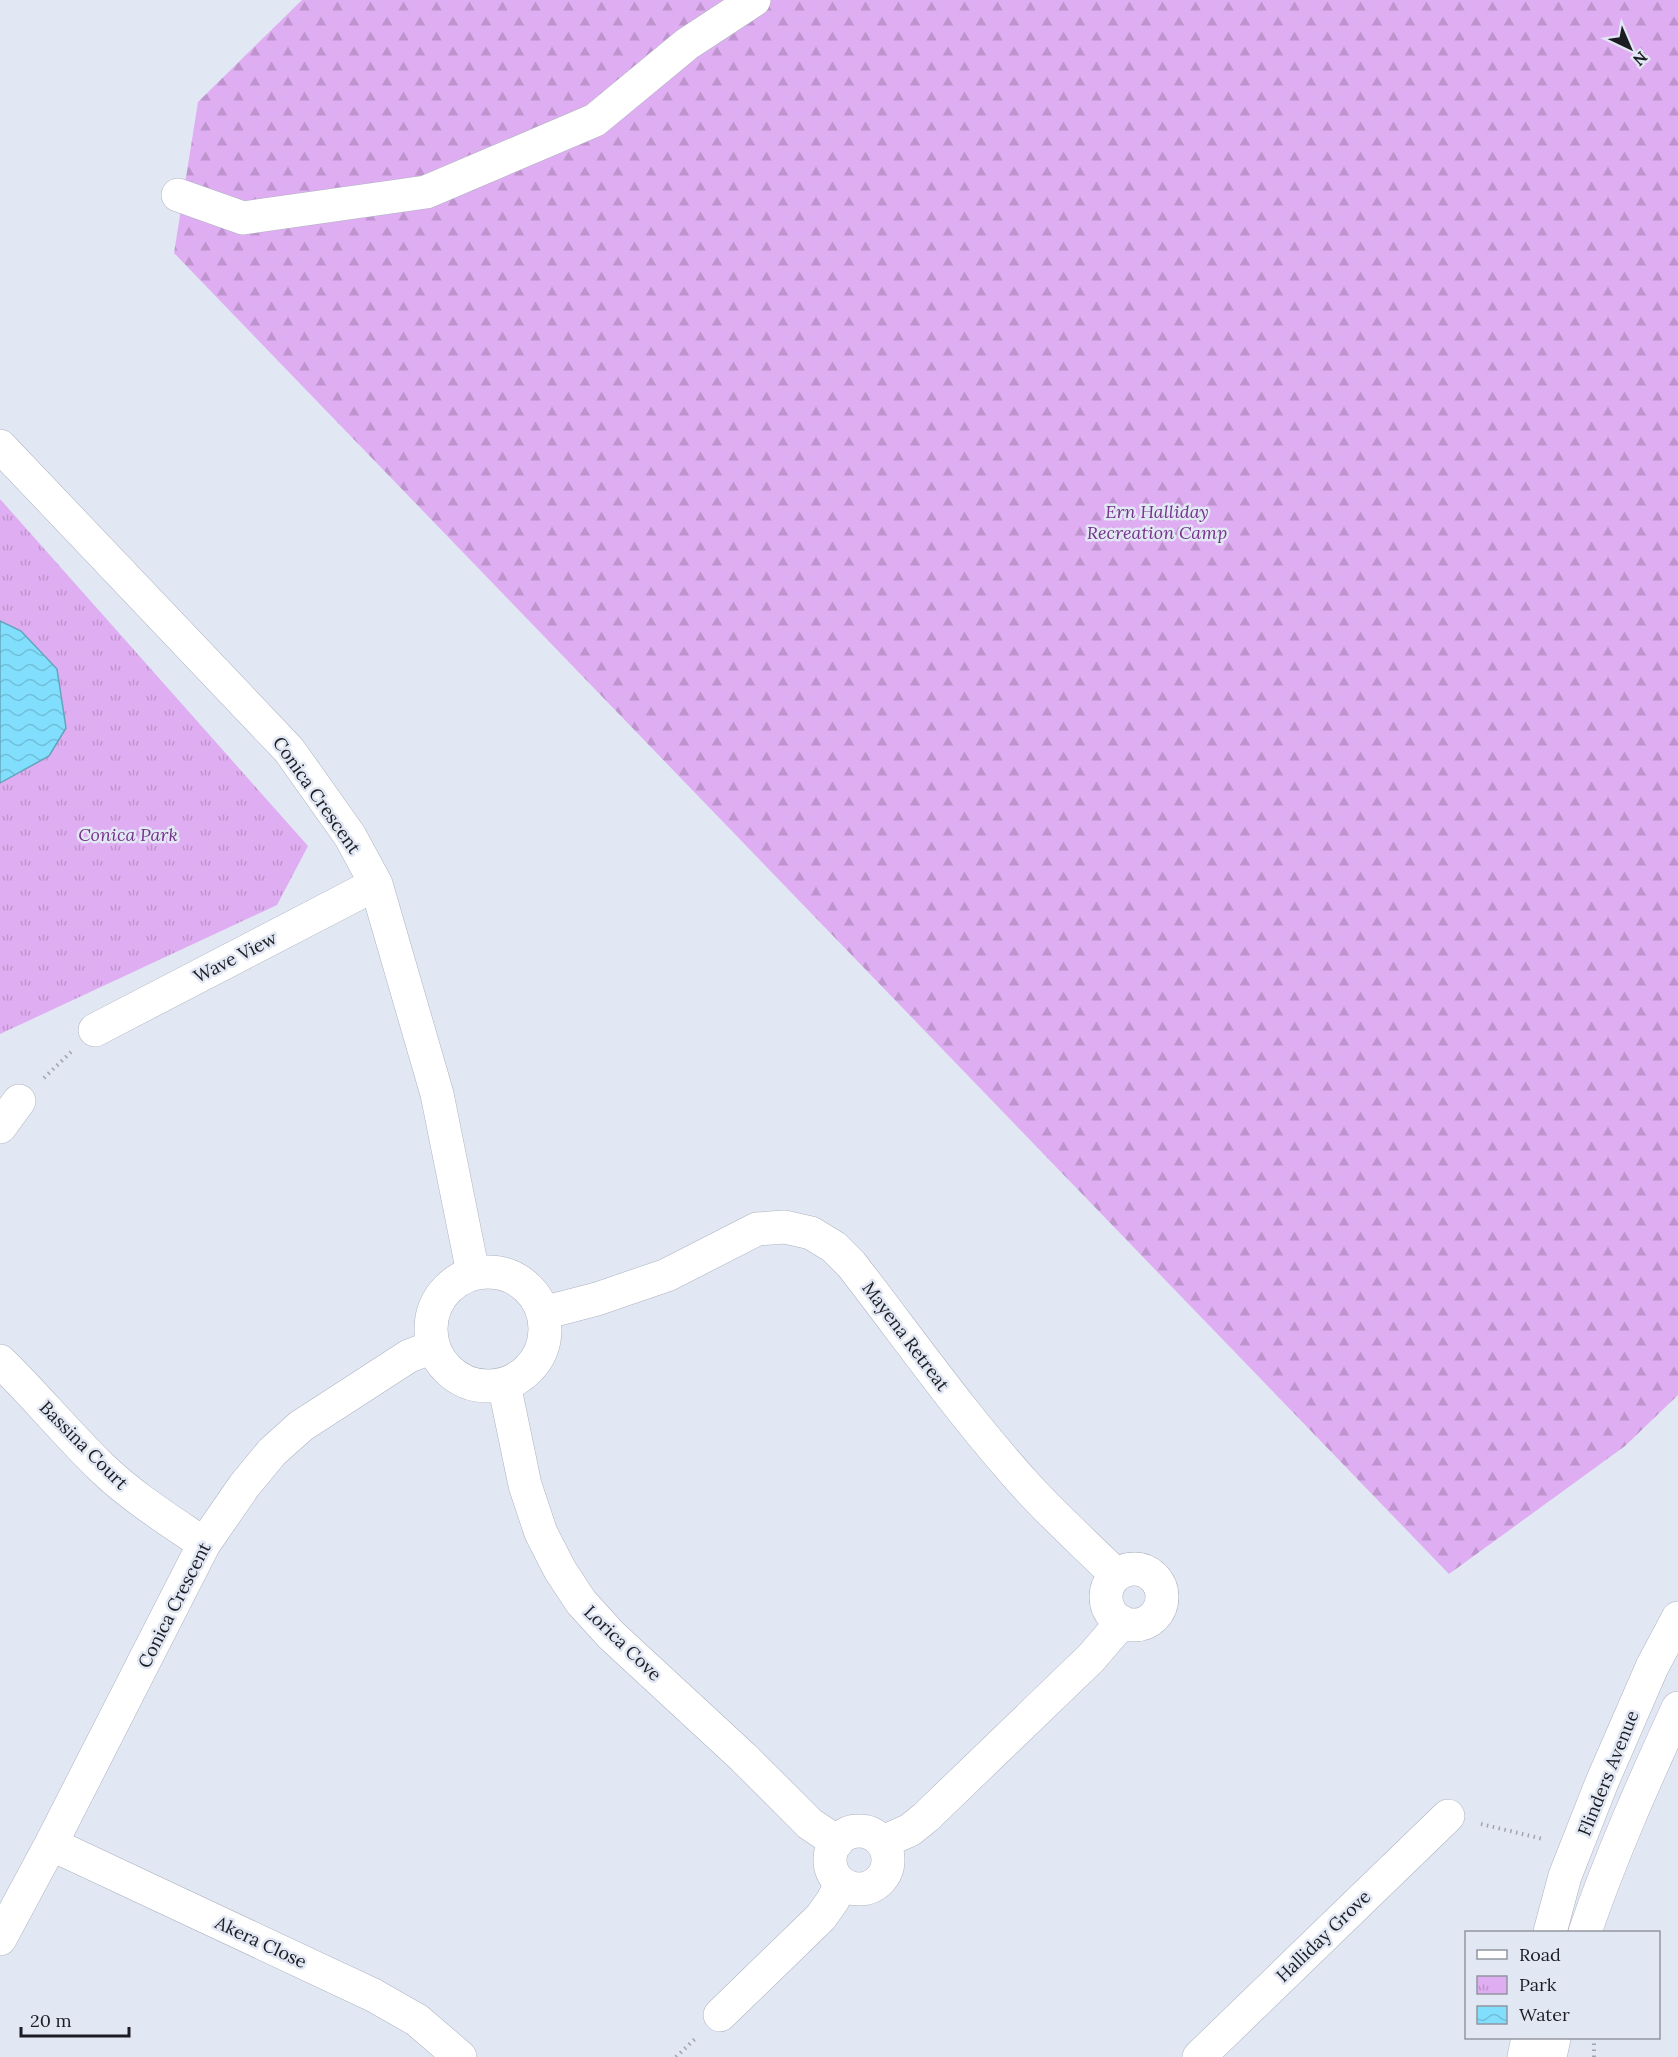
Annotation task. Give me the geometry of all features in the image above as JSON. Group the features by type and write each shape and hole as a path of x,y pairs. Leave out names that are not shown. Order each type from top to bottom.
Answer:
{"street":[{"path":"178,195 243,218 426,192 596,120 687,44 754,0"},
{"name":"Conica Crescent","path":"0,446 289,750 350,836 376,884 437,1094 473,1273"},
{"name":"Wave View","path":"95,1030 376,884"},
{"path":"0,1127 19,1101"},
{"name":"Mayena Retreat","path":"543,1313 597,1299 667,1275 757,1229 785,1227 811,1233 834,1247 851,1264 943,1386 999,1453 1032,1491 1116,1575"},
{"path":"492,1272 512,1277 528,1288 543,1313 545,1333 540,1352 529,1368 504,1384 476,1385 458,1378 443,1365 433,1347 431,1327 435,1308 445,1291 460,1278 473,1273 492,1272"},
{"name":"Conica Crescent","path":"0,1939 204,1544 244,1486 272,1452 301,1426 409,1356 433,1347"},
{"name":"Bassina Court","path":"0,1361 103,1468 140,1500 204,1544"},
{"name":"Lorica Cove","path":"504,1384 525,1485 541,1533 560,1570 581,1602 611,1635 744,1758 810,1824 837,1842"},
{"path":"1138,1568 1150,1573 1159,1581 1162,1593 1161,1605 1146,1623 1134,1625 1122,1622 1113,1616 1107,1606 1106,1594 1109,1583 1116,1575 1127,1569 1138,1568"},
{"name":"Flinders Avenue","path":"1550,1931 1565,1876 1602,1782 1652,1667 1678,1618"},
{"path":"883,1842 910,1830 926,1817 1091,1658 1122,1622"},
{"name":"Flinders Avenue","path":"1585,1931 1639,1792 1678,1708"},
{"name":"Halliday Grove","path":"1199,2057 1448,1816"},
{"path":"854,1831 865,1831 875,1835 883,1842 888,1855 887,1869 880,1882 867,1888 853,1889 841,1882 833,1874 830,1863 837,1842 854,1831"},
{"name":"Akera Close","path":"51,1844 373,1995 417,2020 460,2057"},
{"path":"720,2015 821,1917 833,1900 841,1882"},
{"path":"1524,2057 1528,2039"},
{"path":"1550,2057 1554,2039"}],"path":[{"path":"19,1101 95,1030"},
{"path":"1594,2039 1594,2057"}],"green space":[{"name":"Ern Halliday Recreation Camp","path":"302,0 1678,0 1678,1395 1625,1446 1449,1574 174,253 198,102"},
{"name":"Conica Park","path":"0,499 308,846 277,905 0,1034"}],"water":[{"path":"0,621 21,631 57,669 66,728 49,756 0,783"}]}
